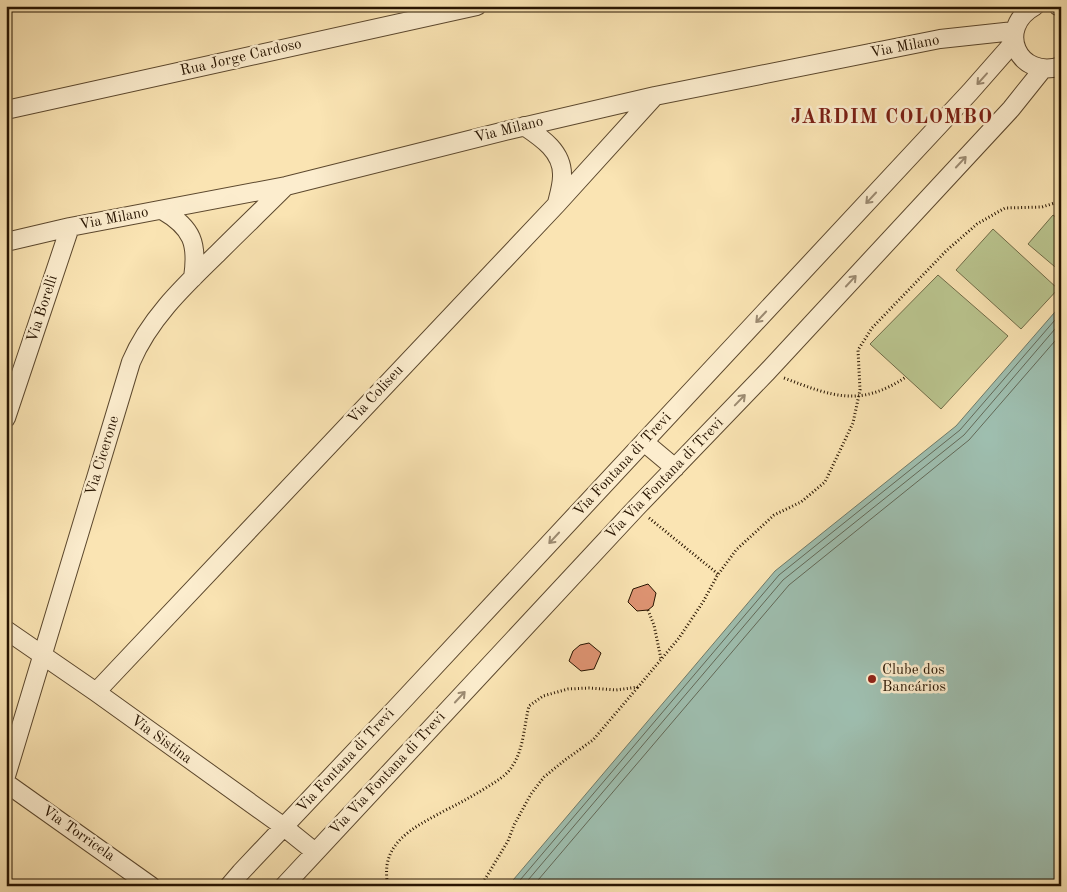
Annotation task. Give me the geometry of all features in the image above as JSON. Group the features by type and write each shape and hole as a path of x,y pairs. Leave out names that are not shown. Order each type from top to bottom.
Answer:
{"street":[{"name":"Rua Jorge Cardoso","path":"6,110 422,12 477,6"},
{"name":"Via Fontana di Trevi","path":"230,886 240,872 970,92 1014,37 1018,20 1026,11 1035,6"},
{"path":"1014,37 1018,52 1024,60 1033,66 1043,69 1061,66"},
{"name":"Via Milano","path":"6,242 70,227 286,186 524,126 655,96 940,40 1014,37"},
{"name":"Via Via Fontana di Trevi","path":"284,886 1011,109 1043,69"},
{"name":"Via Coliseu","path":"96,692 557,204 655,96"},
{"path":"524,126 542,138 555,152 561,163 562,176 557,204"},
{"name":"Via Cicerone","path":"6,776 139,342 192,278 286,186"},
{"path":"162,210 178,219 187,230 194,245 195,259 192,278"},
{"name":"Via Borelli","path":"6,418 70,227"},
{"path":"644,442 675,468"},
{"name":"Via Sistina","path":"6,630 284,827 314,852"},
{"name":"Via Torricela","path":"6,783 150,886"}],"path":[{"path":"481,886 508,841 514,825 531,794 544,777 594,740 679,638 718,574 736,550 774,515 801,502 825,482 853,423 860,390 858,350 872,328 946,251 977,224 1005,208 1042,207 1061,202"},
{"path":"766,372 821,392 858,398 890,388 906,377"},
{"path":"636,508 718,574"},
{"path":"648,610 654,625 661,659"},
{"path":"388,886 386,872 390,854 400,838 412,828 502,779 513,765 520,748 529,706 543,696 568,689 616,690 638,687"}],"green space":[{"path":"1053,215 1061,221 1061,272 1028,244"},
{"path":"993,229 1058,289 1021,329 956,270"},
{"path":"938,275 1008,336 941,409 870,344"}],"water":[{"name":"Clube dos Bancários","path":"1061,305 1061,886 508,886 775,571 956,426"}],"building":[{"path":"648,584 656,593 653,606 648,610 637,611 628,602 633,589"},
{"path":"589,643 601,653 594,669 581,671 569,661 573,651 580,645"}],"place":[{"name":"Clube dos Bancários","path":"872,679"}],"district":[{"name":"JARDIM COLOMBO","path":"892,118"}]}
